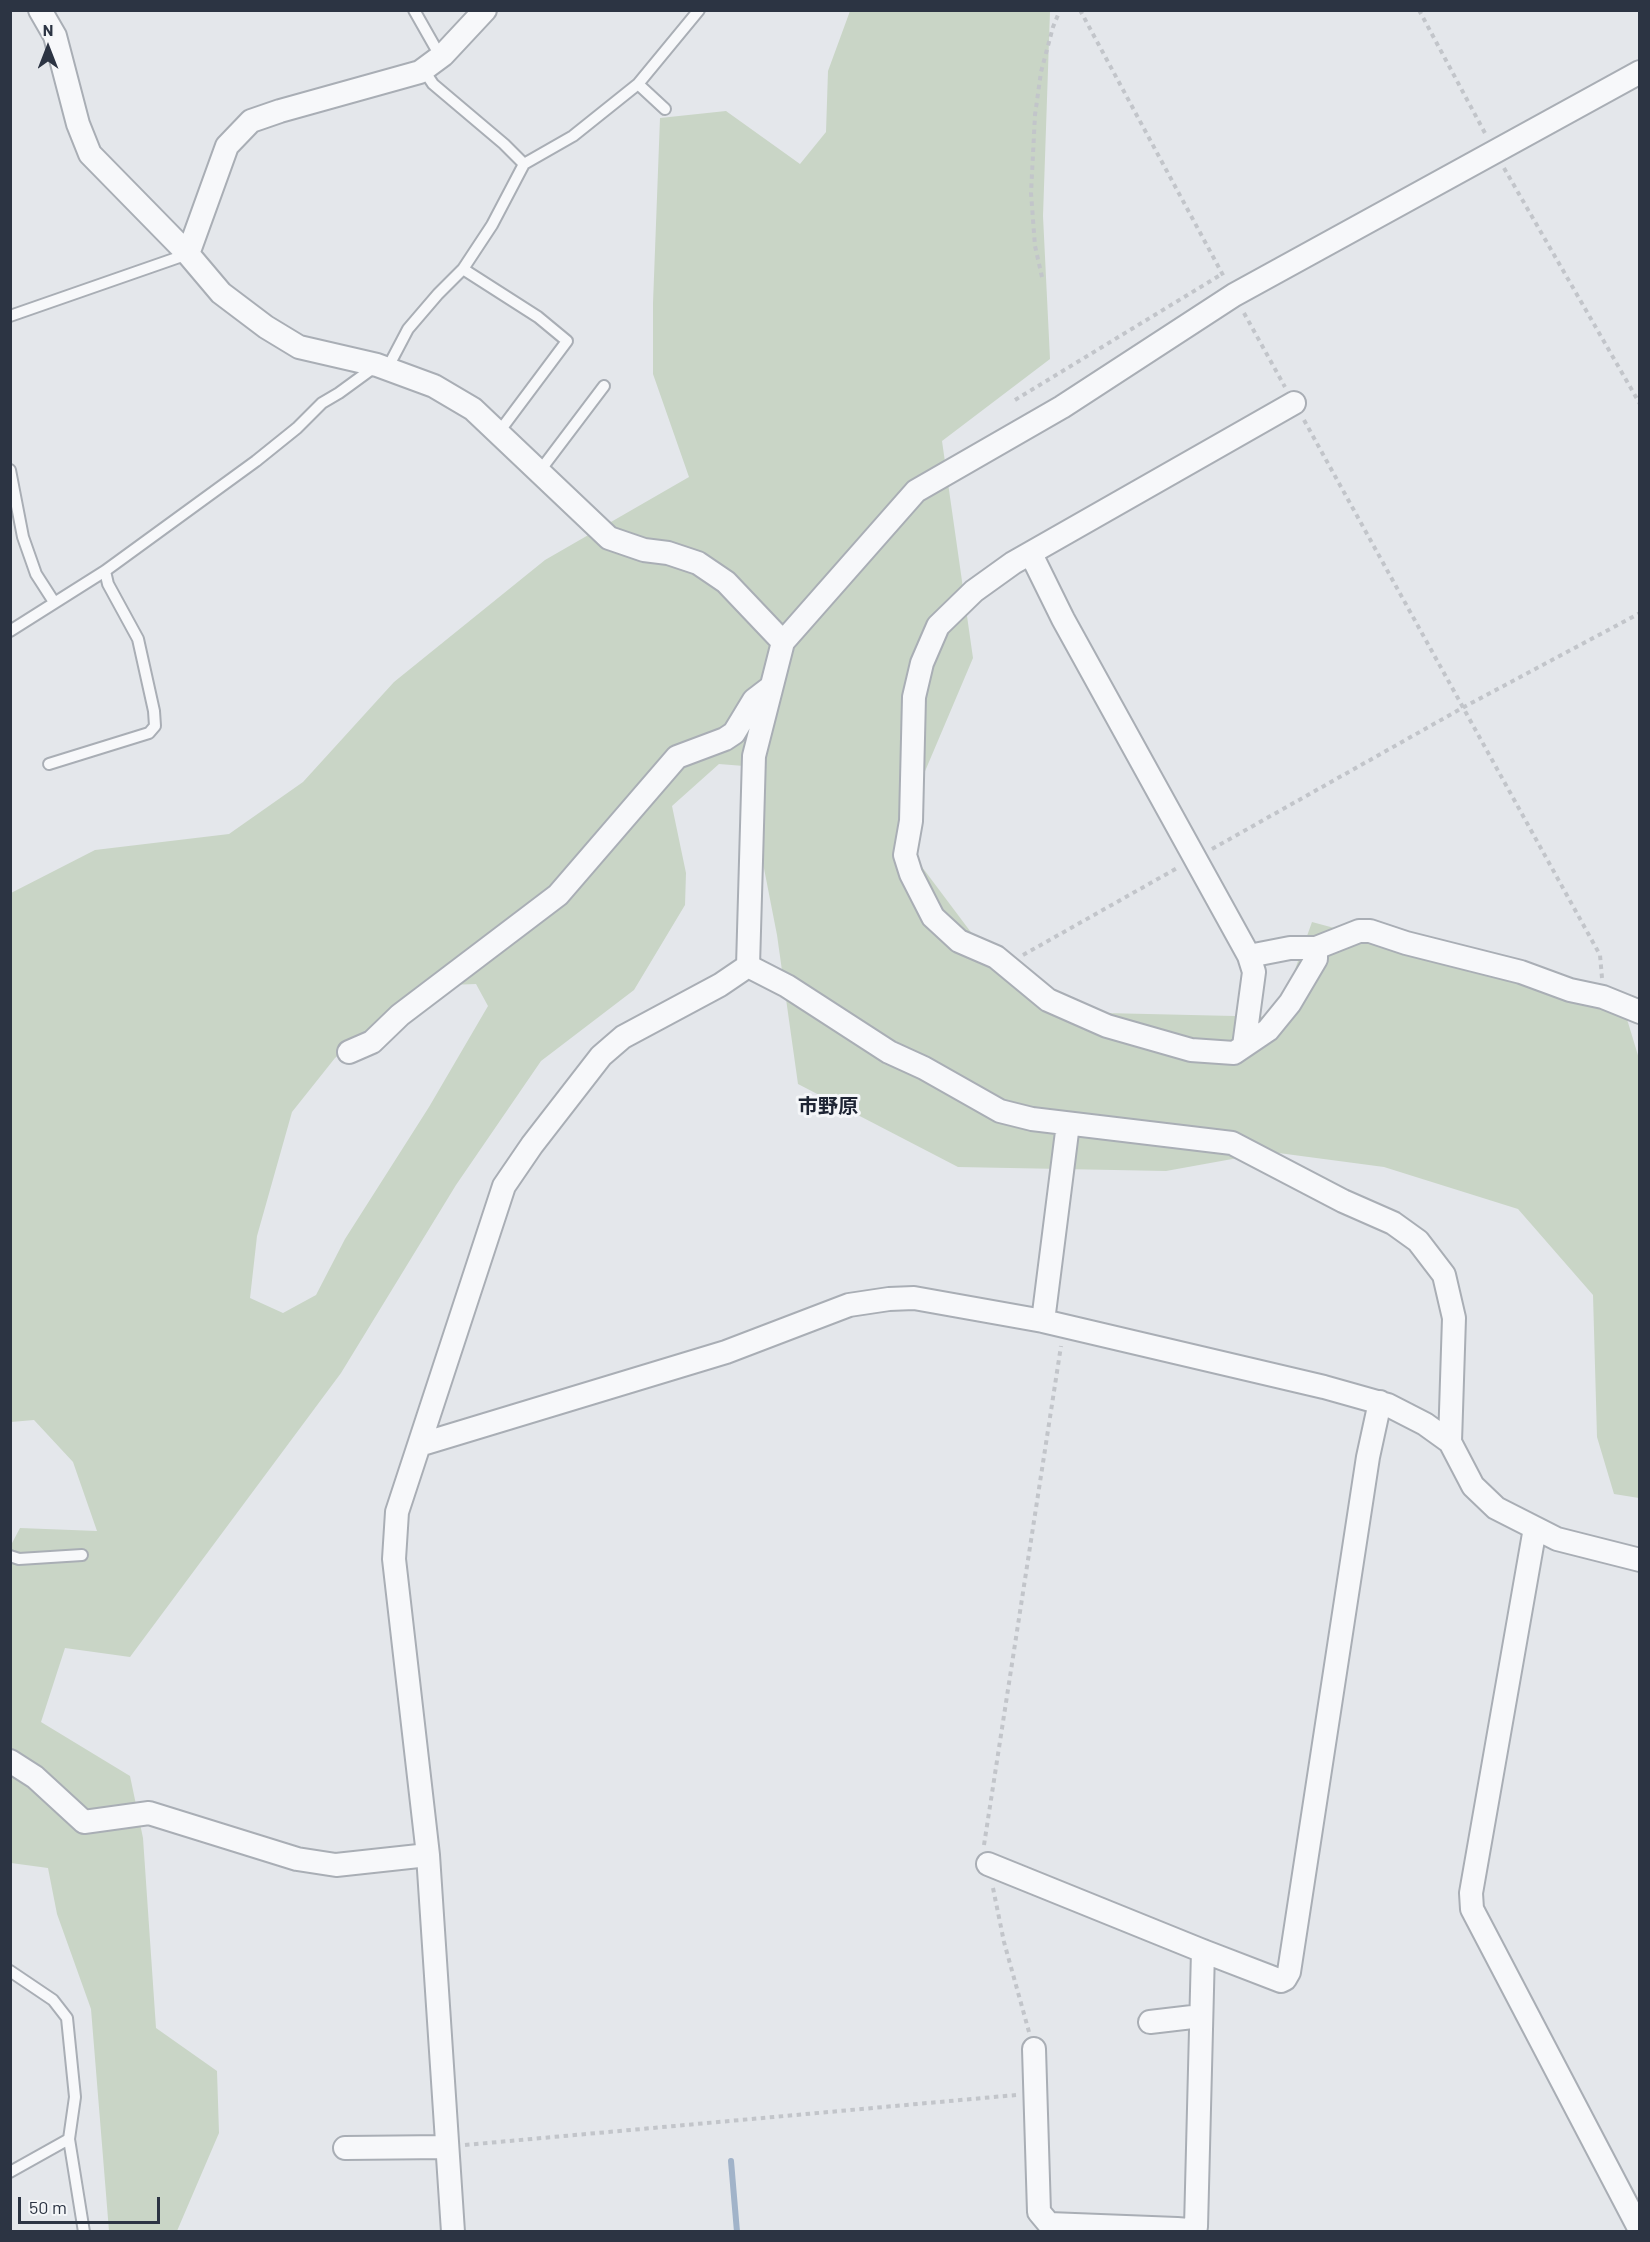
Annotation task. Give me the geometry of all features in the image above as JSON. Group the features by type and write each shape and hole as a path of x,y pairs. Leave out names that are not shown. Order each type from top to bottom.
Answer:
{"street":[{"path":"40,10 55,36 78,124 90,154 188,254 221,292 266,327 299,347 382,367 434,386 473,410 609,538 698,563 726,582 783,642"},
{"path":"188,254 227,147 251,121 420,72 443,55 485,10"},
{"path":"748,966 754,756 783,642 916,491 1062,407 1234,295 1494,150 1640,72"},
{"path":"1294,404 1013,563 974,591 938,626 922,663 914,698 911,821 905,855 911,874 933,917 959,942 996,957 1048,1000 1107,1026 1191,1050 1234,1053 1268,1030 1290,1004 1316,959 1316,948"},
{"path":"1031,554 1063,619 1249,956 1254,972 1244,1046"},
{"path":"349,1052 372,1042 400,1015 558,895 677,757 725,739 734,733 754,700 771,687"},
{"path":"1249,956 1290,948 1316,948 1359,931 1370,931 1406,943 1521,972 1570,990 1603,997 1640,1012"},
{"path":"748,966 787,986 889,1052 924,1068 1000,1111 1032,1119 1068,1124 1232,1143 1343,1201 1393,1223 1418,1240 1444,1275 1454,1318 1450,1442"},
{"path":"453,2232 428,1855 394,1558 397,1512 504,1186 526,1153 601,1056 623,1037 720,985 748,966"},
{"path":"1054,1324 1068,1124"},
{"path":"419,1445 726,1352 849,1305 914,1298 1054,1324 1380,1402 1425,1424 1450,1442 1473,1486 1496,1508 1557,1539 1640,1560"},
{"path":"988,1864 1203,1952 1281,1981 1286,1979 1289,1972 1368,1457 1380,1402"},
{"path":"1535,1528 1471,1893 1472,1909 1640,2230"},
{"path":"10,1761 35,1777 84,1822 149,1813 297,1859 336,1865 428,1855"},
{"path":"1034,2049 1039,2212 1050,2224 1177,2230 1189,2230 1196,2227 1203,1952"},
{"path":"1150,2022 1201,2016"},
{"path":"345,2148 446,2147"}],"lane":[{"path":"414,10 435,47 443,55"},
{"path":"10,631 105,571 255,461 297,428 322,402 382,367 408,329 463,269 492,225 524,165 573,136 638,84 699,10"},
{"path":"423,69 433,84 504,144 524,165"},
{"path":"638,84 665,110"},
{"path":"10,316 188,254"},
{"path":"463,269 538,317 567,340 499,432"},
{"path":"538,472 604,386"},
{"path":"10,470 23,537 36,574 54,602"},
{"path":"49,764 148,733 155,726 154,711 138,639 108,584 105,571"},
{"path":"10,1556 19,1558 82,1555"},
{"path":"10,1971 53,2000 67,2018 75,2097 69,2139 84,2232"},
{"path":"10,2172 69,2139"}],"path":[{"path":"1042,277 1035,246 1031,193 1035,115 1041,72 1060,10"},
{"path":"1080,10 1222,274 1600,955 1603,997"},
{"path":"1419,10 1494,150 1640,404"},
{"path":"1015,400 1222,274"},
{"path":"1020,956 1464,707 1640,613"},
{"path":"1034,2049 1004,1942 984,1841 1054,1324"},
{"path":"446,2147 1035,2093"}],"green space":[{"path":"850,11 1050,11 1043,216 1050,359 942,441 973,658 898,835 997,967 1104,1013 1278,1017 1312,922 1623,1006 1640,1062 1639,1498 1614,1494 1597,1437 1593,1295 1518,1209 1384,1167 1271,1152 1166,1171 958,1167 798,1084 777,935 744,766 719,764 672,806 686,873 685,905 634,990 541,1061 456,1185 341,1373 130,1657 65,1648 41,1722 130,1776 143,1838 156,2028 217,2071 219,2133 177,2231 109,2231 91,2009 57,1914 48,1868 11,1863 11,1545 20,1528 97,1531 73,1462 34,1420 11,1422 11,893 95,850 229,834 303,782 394,682 545,560 689,477 653,374 653,303 660,118 726,111 800,164 826,132 828,71","holes":["476,984 488,1006 429,1107 345,1239 316,1295 283,1313 250,1298 257,1236 292,1112 335,1058 423,986"]}],"waterway":[{"path":"731,2161 737,2232"}],"district":[{"name":"市野原","path":"828,1106"}]}
